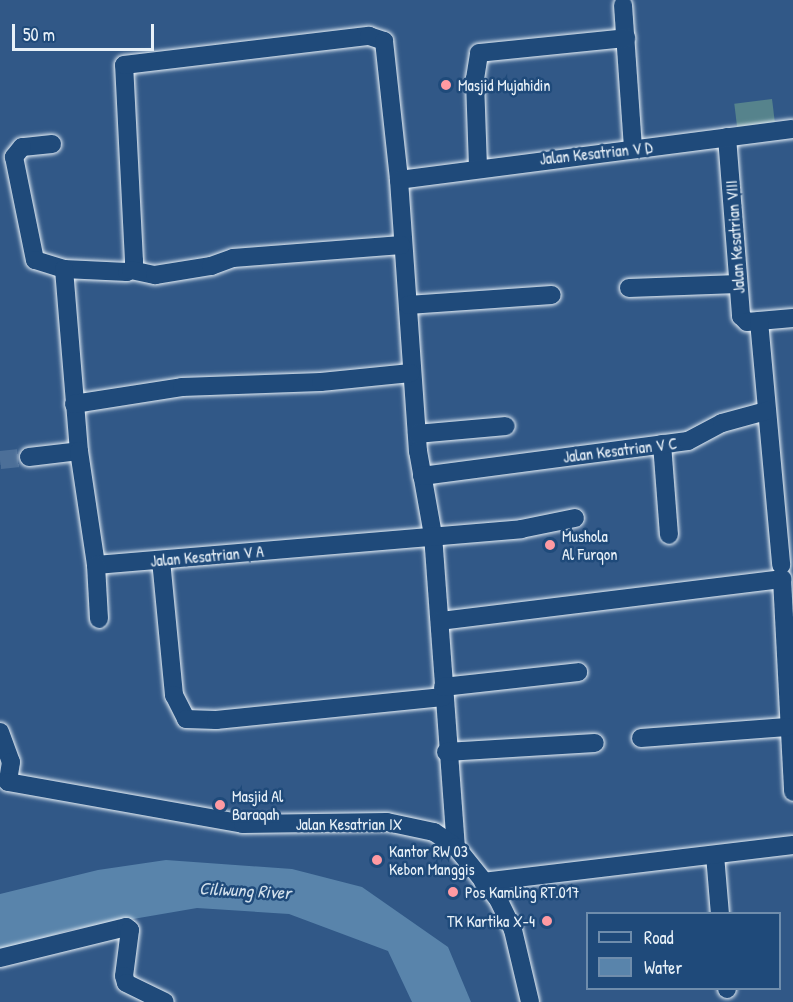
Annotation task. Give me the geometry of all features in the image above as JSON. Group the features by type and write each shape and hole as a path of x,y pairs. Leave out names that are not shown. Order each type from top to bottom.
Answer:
{"street":[{"path":"623,5 633,149"},
{"path":"131,270 134,261 124,65 379,36 384,41 399,180 417,434 433,535 440,621 446,752 456,847"},
{"path":"478,167 475,79 479,53 626,38"},
{"name":"Jalan Kesatrian V D","path":"399,180 478,167 793,129"},
{"name":"Jalan Kesatrian VIII","path":"727,137 738,284 743,320 759,321"},
{"path":"52,144 22,147 14,157 34,260 64,269 109,273 131,270 155,275 211,266 233,258 402,245"},
{"path":"64,269 74,404 96,565 99,619"},
{"path":"630,288 738,284"},
{"path":"408,305 552,295"},
{"path":"781,565 759,321 793,318"},
{"path":"74,404 183,387 321,382 411,373"},
{"name":"Jalan Kesatrian V C","path":"422,476 688,441 722,423 766,411"},
{"path":"417,434 506,426"},
{"path":"662,444 669,535"},
{"path":"29,457 79,451"},
{"name":"Jalan Kesatrian V A","path":"96,565 521,529 575,518"},
{"path":"161,560 174,695 186,719 216,720 443,692 578,672"},
{"path":"440,621 782,579 789,673 787,727 793,792"},
{"path":"641,738 787,727"},
{"name":"Jalan Kesatrian IX","path":"0,732 10,762 4,785 243,824 406,823 434,832 456,847 508,915 530,1002"},
{"path":"446,752 595,743"},
{"path":"483,882 793,845"},
{"path":"715,855 720,912"},
{"path":"0,958 126,927 130,930 126,983 165,1002"}],"green space":[{"path":"772,99 775,125 737,129 734,104"}],"water":[{"name":"Ciliwung River","path":"166,860 292,869 362,887 448,947 471,1002 412,1002 388,951 289,914 197,908 69,930 0,952 0,894 98,870"}],"tunnel":[{"path":"0,460 29,457"}],"place":[{"name":"Masjid Mujahidin","path":"446,85"},
{"name":"Mushola Al Furqon","path":"550,545"},
{"name":"Masjid Al Baraqah","path":"220,805"},
{"name":"Kantor RW 03 Kebon Manggis","path":"377,860"},
{"name":"Pos Kamling RT.017","path":"453,892"},
{"name":"TK Kartika X-4","path":"547,921"}]}
